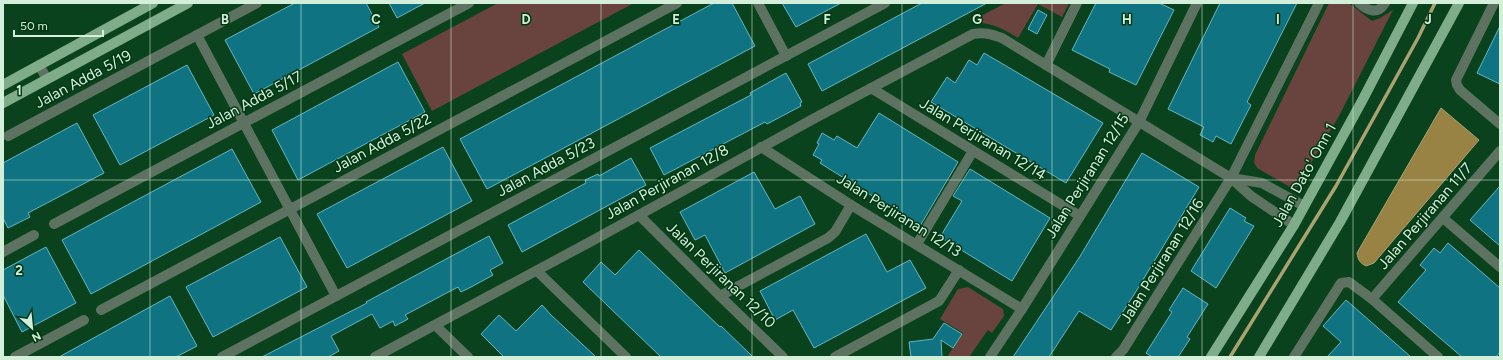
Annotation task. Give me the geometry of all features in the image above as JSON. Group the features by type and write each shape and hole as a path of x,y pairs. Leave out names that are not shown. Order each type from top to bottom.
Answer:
{"main road":[{"path":"3,84 153,3"},
{"path":"3,103 188,3"},
{"name":"Jalan Dato' Onn 1","path":"1211,357 1294,225 1362,101 1413,3"},
{"path":"1259,357 1340,222 1459,3"}],"street":[{"name":"Jalan Adda 5/19","path":"8,136 257,3"},
{"name":"Jalan Adda 5/17","path":"54,224 468,3"},
{"name":"Jalan Adda 5/22","path":"101,310 677,3"},
{"path":"758,3 786,56"},
{"name":"Jalan Adda 5/23","path":"222,357 884,3"},
{"path":"1077,3 1046,65 1231,178 1251,196 1294,225"},
{"name":"Jalan Perjiranan 12/15","path":"990,357 1022,309 1139,122 1197,3"},
{"name":"Jalan Perjiranan 12/16","path":"1116,357 1124,350 1231,178 1319,3"},
{"path":"1359,3 1367,10 1375,10 1382,7 1385,3"},
{"path":"1494,3 1456,80 1460,90 1500,124"},
{"name":"Jalan Perjiranan 12/8","path":"376,357 537,271 760,147 973,34 988,32 1002,38 1046,65"},
{"path":"197,35 336,296"},
{"path":"39,65 47,79"},
{"name":"Jalan Perjiranan 12/14","path":"871,88 1080,216"},
{"name":"Jalan Perjiranan 12/13","path":"760,147 851,205 1022,309"},
{"path":"917,244 973,151"},
{"name":"Jalan Perjiranan 11/7","path":"1372,299 1500,152"},
{"path":"1231,178 1262,183 1304,206"},
{"path":"720,296 828,238 836,232 851,205"},
{"name":"Jalan Perjiranan 12/10","path":"639,215 783,357"},
{"path":"1442,218 1500,267"},
{"path":"3,252 34,236"},
{"path":"836,357 939,301 959,270"},
{"path":"537,271 626,357"},
{"path":"1294,357 1341,284 1349,282 1372,299 1438,357"},
{"path":"15,357 84,320"},
{"path":"435,325 468,357"}],"shaded area":[{"path":"498,3 634,3 432,111 402,54"},
{"path":"1006,3 1069,3 1062,17 1038,4 1018,38 996,26 971,21"},
{"path":"1329,3 1349,3 1372,21 1393,10 1339,116 1295,190 1257,168 1254,162 1255,155"},
{"path":"1441,108 1479,140 1374,263 1366,266 1362,264 1357,253"},
{"path":"968,287 1003,309 1004,316 992,333 988,330 969,357 947,357 963,333 940,319 958,289"}],"building":[{"path":"295,3 366,3 379,27 254,94 225,40"},
{"path":"389,3 425,3 397,18"},
{"path":"714,3 732,3 755,46 487,189 460,139"},
{"path":"782,3 841,3 796,27"},
{"path":"922,3 987,3 822,91 808,64"},
{"path":"1096,3 1159,3 1174,10 1136,85 1109,72 1110,69 1072,50"},
{"path":"1220,3 1297,3 1247,102 1251,105 1231,144 1216,136 1213,142 1200,135 1204,127 1168,109"},
{"path":"1038,10 1047,15 1037,34 1028,29"},
{"path":"1500,26 1500,84 1477,73"},
{"path":"984,53 1103,123 1066,183 931,102 947,77 955,83 969,60 977,65"},
{"path":"398,62 425,112 298,180 272,130"},
{"path":"187,65 214,115 120,165 93,115"},
{"path":"786,73 802,102 800,103 801,106 767,124 765,122 664,175 650,148 751,95 750,93"},
{"path":"879,113 958,162 920,226 820,163 822,160 813,155 819,144 817,143 822,133 834,140 837,136 857,148"},
{"path":"77,123 104,173 28,213 30,217 8,228 3,218 3,163"},
{"path":"443,147 472,201 347,268 317,214"},
{"path":"232,149 261,202 91,294 62,240"},
{"path":"1142,153 1199,187 1135,293 1111,330 1079,311 1049,357 1013,357 1079,258"},
{"path":"631,158 646,185 522,252 508,225 586,183 585,180 598,174 599,176"},
{"path":"970,169 1050,218 1012,281 940,237 962,201 953,196"},
{"path":"754,172 775,209 800,196 815,224 725,273 705,235 695,240 680,212"},
{"path":"1500,186 1500,246 1470,220"},
{"path":"1230,208 1246,218 1244,221 1254,226 1216,288 1191,271"},
{"path":"866,234 887,272 910,260 926,288 814,348 793,310 775,320 760,291"},
{"path":"489,236 503,263 490,270 493,275 473,286 461,292 458,287 405,315 408,319 395,326 393,321 380,328 372,314 331,336 339,351 328,357 262,357 367,303 366,302"},
{"path":"280,237 307,287 213,337 186,287"},
{"path":"1448,243 1500,288 1500,352 1496,357 1462,357 1398,302 1426,270 1420,265 1434,248 1440,253"},
{"path":"46,247 76,303 22,332 3,295 3,270"},
{"path":"639,250 753,357 661,357 583,282 601,262 615,275"},
{"path":"1183,288 1208,304 1187,337 1190,339 1178,357 1152,357 1146,353 1172,312 1169,310"},
{"path":"170,296 197,346 176,357 59,357"},
{"path":"1346,300 1411,357 1327,357 1341,342 1323,326"},
{"path":"542,305 596,357 504,357 481,334 499,315 516,331"},
{"path":"944,323 962,334 953,348 941,340 942,357 911,357 909,342 933,339"}],"waterway":[{"path":"1230,357 1336,186 1418,38 1435,3"}]}
